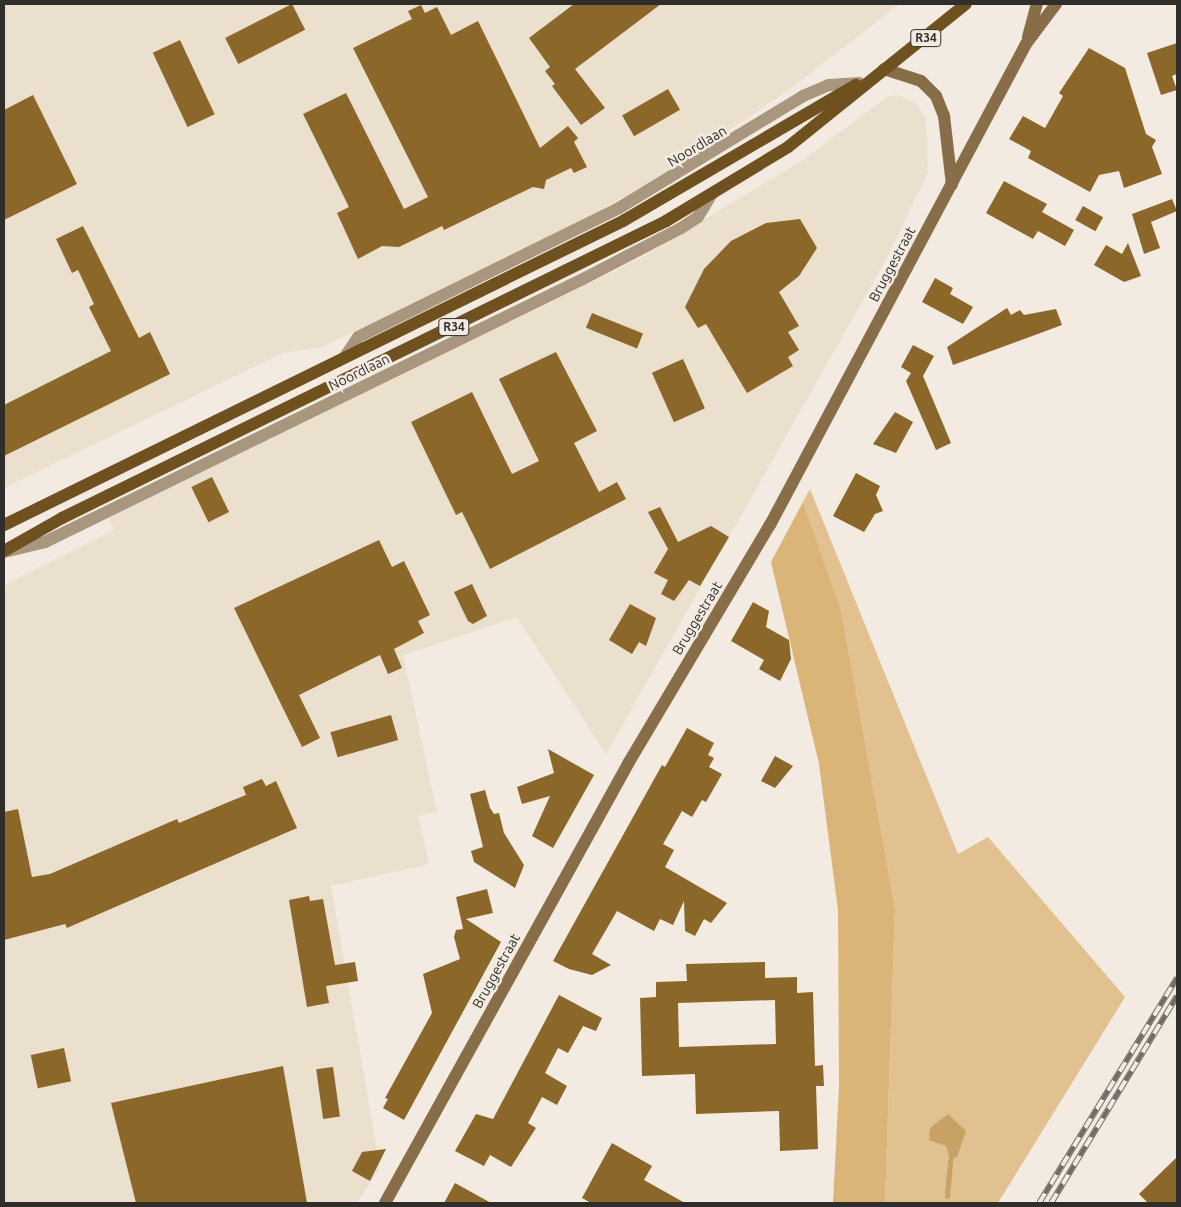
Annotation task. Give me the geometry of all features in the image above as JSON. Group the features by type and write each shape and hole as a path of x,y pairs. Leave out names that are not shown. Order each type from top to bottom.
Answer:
{"main road":[{"name":"Noordlaan","path":"4,551 62,518 633,239 711,195 788,146 966,4"},
{"name":"Noordlaan","path":"4,525 624,221 884,69"}],"street":[{"name":"Bruggestraat","path":"1026,44 1037,4"},
{"name":"Bruggestraat","path":"385,1203 629,762 770,524 1026,44 1056,4"},
{"path":"884,69 921,81 936,96 944,116 952,185"}],"shaded area":[{"path":"4,4 899,4 793,87 665,174 580,221 322,347 283,353 4,488"},
{"path":"899,95 917,104 926,120 928,172 888,256 606,754 517,617 403,655 437,812 418,816 429,864 331,886 380,1167 357,1203 4,1203 4,585 114,530 108,517 639,259 803,160 888,96"},
{"path":"810,489 958,854 988,837 1125,997 998,1203 885,1203 895,908 841,609 803,502"},
{"path":"803,502 841,609 895,908 885,1203 833,1203 839,1085 838,910 819,764 771,562"},
{"path":"948,1114 966,1131 957,1157 950,1160 946,1146 929,1140 930,1128"}],"building":[{"path":"292,4 305,30 238,64 225,38"},
{"path":"574,4 661,4 575,69 605,108 581,125 552,86 555,84 545,71 550,67 529,38"},
{"path":"421,5 425,13 437,7 451,35 478,21 540,148 568,126 578,138 574,142 587,167 574,173 571,168 546,180 544,189 533,187 444,230 442,226 399,247 382,246 358,259 337,213 349,207 303,114 346,93 404,209 428,197 353,48 412,19 408,11"},
{"path":"180,40 215,114 187,127 153,53"},
{"path":"1177,43 1177,74 1172,76 1177,90 1161,95 1147,53"},
{"path":"1089,48 1125,68 1146,134 1156,140 1152,147 1162,174 1124,188 1119,171 1099,175 1090,192 1028,158 1031,151 1009,139 1023,116 1045,128 1063,96 1059,93"},
{"path":"668,89 680,110 634,136 622,116"},
{"path":"33,95 77,184 4,220 4,110"},
{"path":"1004,181 1047,204 1042,212 1074,230 1065,246 1038,231 1033,239 986,213"},
{"path":"1172,199 1177,211 1151,222 1160,248 1144,254 1132,214"},
{"path":"1083,206 1103,217 1095,231 1075,220"},
{"path":"800,219 817,248 799,276 779,292 799,326 788,332 799,350 788,357 793,366 747,393 706,324 698,328 685,307 704,269 731,241 766,223"},
{"path":"83,226 139,338 150,332 170,374 4,456 4,405 111,351 89,307 94,304 78,270 72,273 56,239"},
{"path":"1128,243 1141,276 1124,282 1094,265 1106,245 1122,254"},
{"path":"935,278 953,288 950,294 973,307 963,324 922,302"},
{"path":"1007,308 1011,315 1020,310 1024,315 1056,309 1062,325 953,365 947,347"},
{"path":"592,313 643,334 637,348 586,328"},
{"path":"913,345 934,356 923,376 951,443 936,450 906,381 911,373 901,367"},
{"path":"556,352 597,431 574,443 599,492 617,482 626,499 490,569 462,512 456,515 411,422 472,392 512,474 539,461 499,379"},
{"path":"683,359 705,408 674,422 652,373"},
{"path":"895,412 913,422 896,453 873,444"},
{"path":"856,473 880,486 876,495 883,511 875,514 864,532 833,516"},
{"path":"212,477 229,512 208,522 191,487"},
{"path":"660,507 678,542 711,526 729,537 700,586 689,580 674,601 661,594 668,580 654,573 668,549 648,512"},
{"path":"379,540 392,567 404,561 430,615 418,621 424,633 394,649 402,668 388,674 380,655 299,695 320,738 302,747 234,608"},
{"path":"472,584 487,616 473,624 468,621 454,592"},
{"path":"753,602 769,611 766,627 789,640 791,659 780,681 759,669 764,660 731,641"},
{"path":"630,604 656,618 646,646 639,642 632,654 609,640"},
{"path":"391,715 398,740 338,757 330,732"},
{"path":"687,728 714,743 708,755 714,758 709,767 722,774 706,802 702,800 692,817 682,811 663,844 674,850 665,867 727,903 711,923 704,919 695,936 685,931 684,901 673,925 660,919 654,931 617,911 592,954 611,965 592,975 569,969 553,961 662,765 665,767"},
{"path":"548,749 594,775 553,848 532,836 550,796 522,804 517,787 554,773"},
{"path":"775,756 793,766 775,788 761,781"},
{"path":"262,779 266,786 276,781 297,828 67,928 65,924 4,940 4,812 18,809 32,877 50,874 177,819 179,823 246,795 243,787"},
{"path":"485,790 490,808 494,814 499,813 504,833 524,865 515,888 474,862 471,851 483,847 470,794"},
{"path":"487,889 493,913 466,919 501,942 404,1120 383,1108 388,1099 385,1098 432,1013 423,974 460,959 454,937 456,930 463,929 456,897"},
{"path":"309,896 310,901 323,899 335,965 355,962 358,981 326,986 329,1003 307,1007 289,900"},
{"path":"765,962 765,978 797,977 797,993 813,992 815,1066 823,1065 824,1086 816,1086 818,1149 780,1151 779,1111 696,1114 695,1074 642,1076 640,998 656,997 656,982 687,981 686,964","holes":["775,1000 776,1044 679,1047 678,1003"]},
{"path":"559,995 602,1018 596,1031 583,1026 568,1053 558,1048 545,1073 567,1086 557,1105 542,1097 528,1123 536,1128 511,1167 490,1155 484,1166 455,1151 476,1114 493,1119"},
{"path":"64,1048 71,1081 38,1088 31,1055"},
{"path":"283,1066 307,1203 136,1203 111,1103"},
{"path":"333,1067 340,1117 323,1119 316,1069"},
{"path":"612,1143 652,1166 644,1180 685,1203 591,1203 582,1198"},
{"path":"386,1149 370,1181 352,1171 362,1152"},
{"path":"1177,1157 1177,1203 1148,1203 1139,1194"},
{"path":"455,1183 491,1203 444,1203"}],"waterway":[{"path":"947,1196 950,1160"}],"railway":[{"path":"1039,1203 1177,978"},
{"path":"1051,1203 1177,996"}]}
